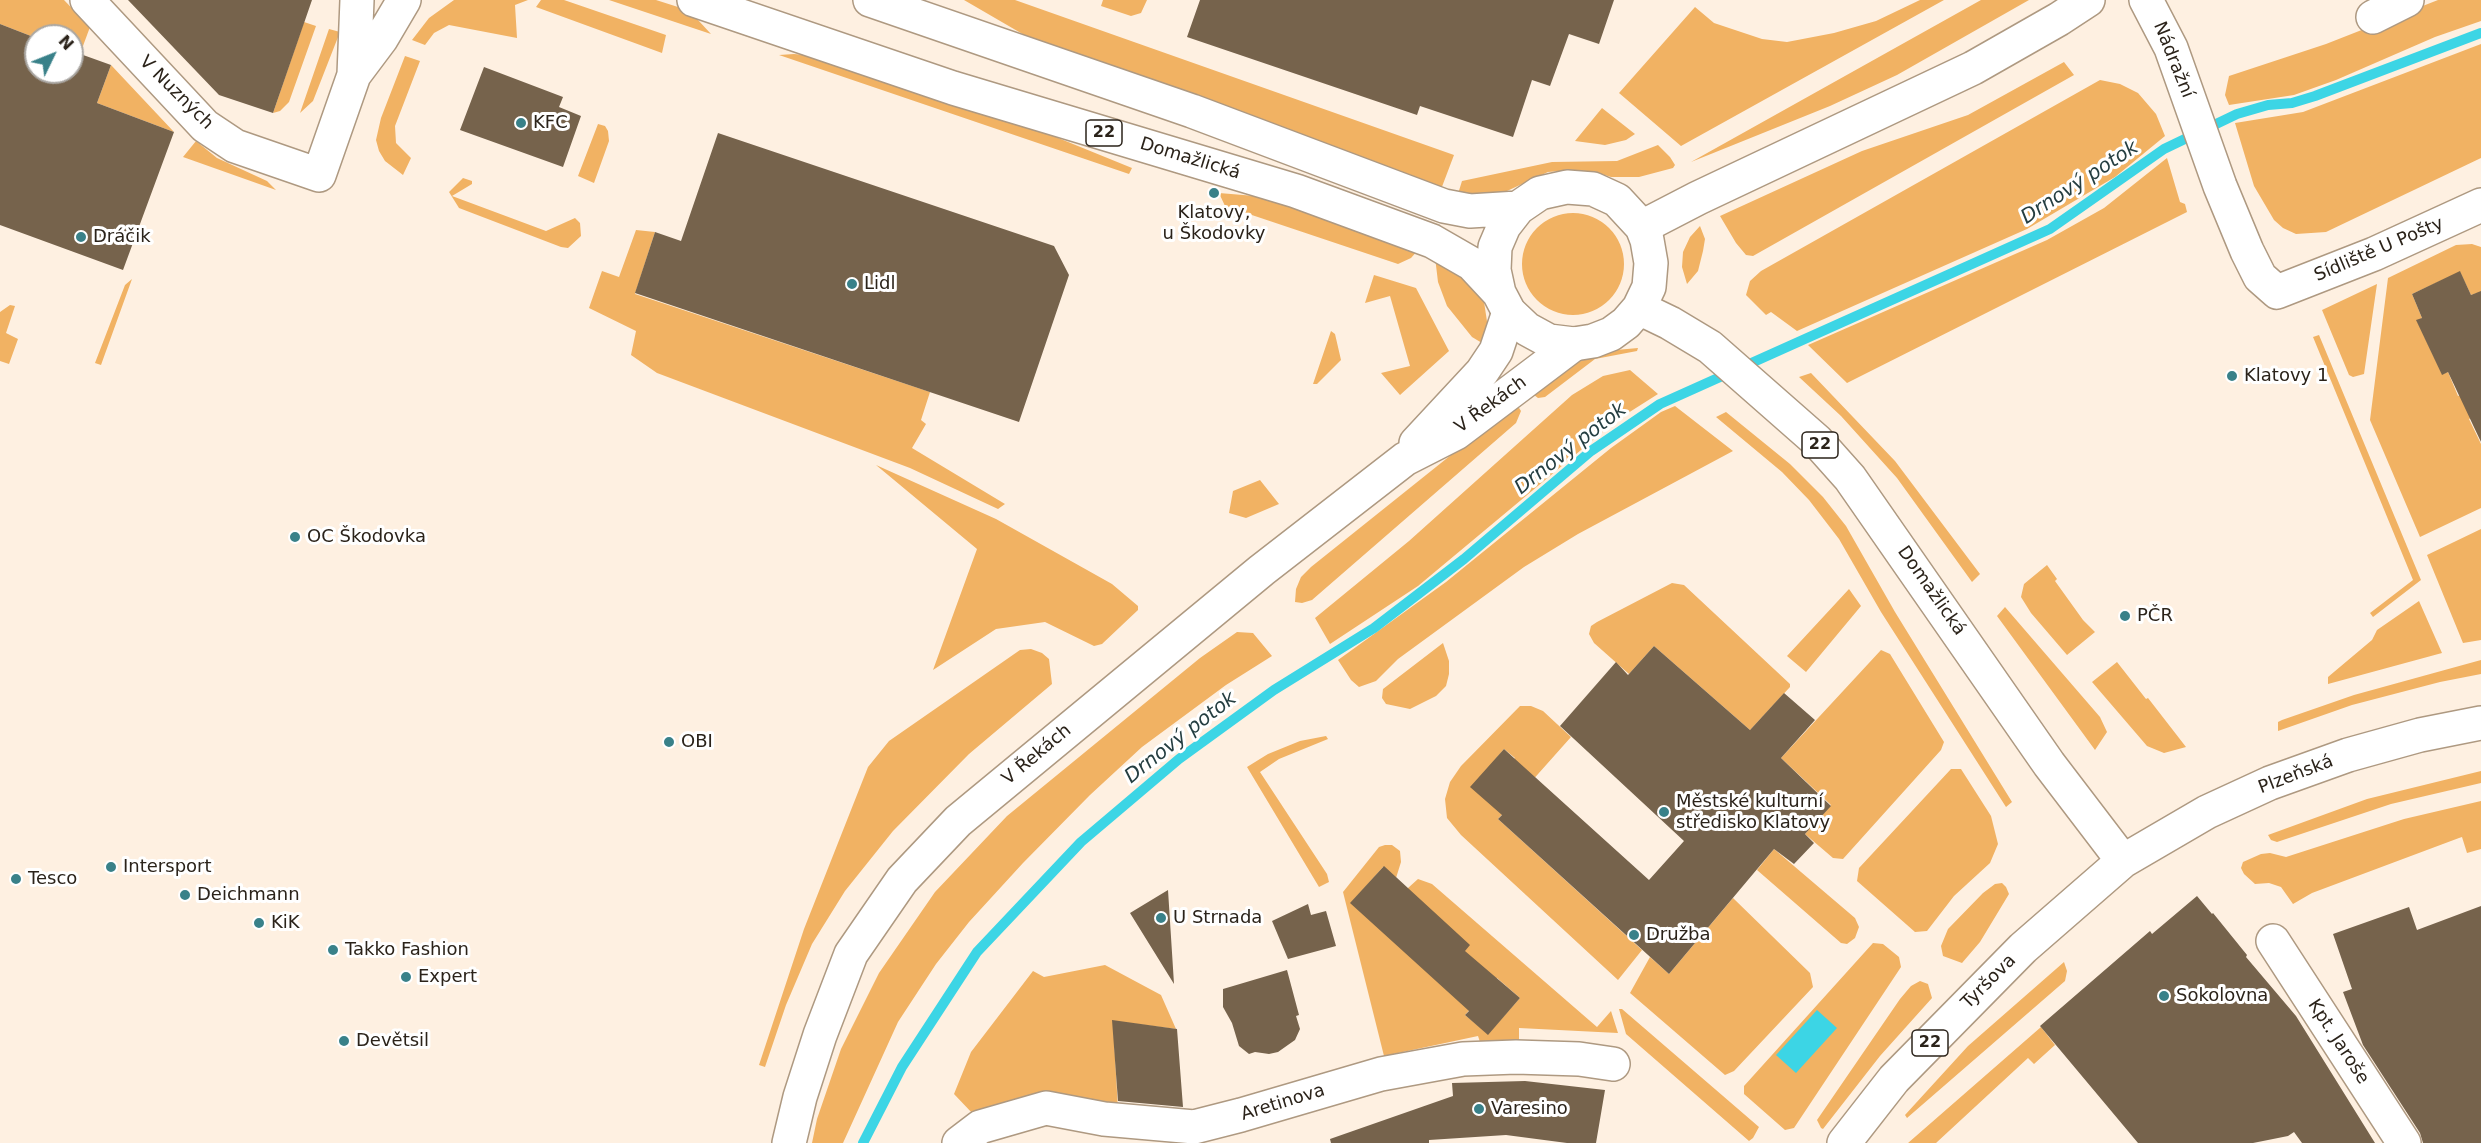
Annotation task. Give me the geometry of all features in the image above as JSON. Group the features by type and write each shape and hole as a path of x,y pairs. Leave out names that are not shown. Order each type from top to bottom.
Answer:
{"street":[{"name":"V Nuzných","path":"87,0 205,126 235,146 319,174 354,75 357,0"},
{"name":"V Nuzných","path":"354,75 381,39 404,0"},
{"name":"Domažlická","path":"694,0 953,88 1306,195 1432,241 1472,264 1504,302 1527,329 1549,340 1574,344 1593,341 1611,334 1626,323 1639,308 1648,287 1651,263 1642,227 1617,200 1593,189 1567,187 1540,193 1518,208 1504,226 1495,247 1494,270 1504,302"},
{"name":"Domažlická","path":"870,0 1192,111 1444,207 1470,211 1518,208"},
{"path":"1642,227 1698,198 1973,68 2088,0"},
{"name":"Nádražní","path":"2146,0 2171,48 2220,186 2260,277 2277,292"},
{"path":"2373,17 2407,0"},
{"name":"Sídliště U Pošty","path":"2277,292 2370,256 2481,205"},
{"name":"V Řekách","path":"1405,459 1422,436 1482,372 1496,351 1504,302"},
{"name":"Domažlická","path":"1639,308 1671,323 1710,347 1817,441 1850,478 2049,764 2123,861"},
{"name":"V Řekách","path":"789,1143 800,1097 820,1035 851,954 903,880 958,821 1262,570 1405,459 1456,433 1574,344"},
{"name":"Plzeňská","path":"2123,861 2207,812 2270,783 2348,755 2420,735 2481,723"},
{"name":"Tyršova","path":"1844,1143 1894,1079 2015,956 2051,921 2123,861"},
{"name":"Kpt. Jaroše","path":"2273,941 2404,1143"},
{"name":"Aretinova","path":"959,1143 980,1127 1046,1108 1104,1119 1194,1127 1381,1074 1463,1059 1569,1059 1613,1064"}],"shaded area":[{"path":"0,0 64,0 90,27 84,43 84,24 24,24 24,33 0,24"},
{"path":"454,0 528,0 515,5 517,38 449,25 434,33 425,45 412,40 429,18"},
{"path":"541,0 564,0 666,35 662,53 536,7"},
{"path":"609,0 656,0 678,7 698,20 711,34"},
{"path":"964,0 1015,0 1454,155 1440,192 1038,43"},
{"path":"1103,0 1147,0 1141,13 1131,16 1101,6"},
{"path":"1920,0 1944,0 1681,146 1619,93 1695,7 1714,23 1762,39 1787,42 1834,33 1876,21"},
{"path":"1981,0 2029,0 1897,75 1830,106 1691,162"},
{"path":"2438,0 2481,0 2481,21 2435,37 2336,80 2294,95 2229,105 2225,95 2229,76 2326,44"},
{"path":"304,22 316,26 289,102 280,111 273,113"},
{"path":"329,29 340,32 313,101 300,113"},
{"path":"2481,44 2481,158 2326,232 2296,234 2283,228 2274,220 2254,186 2235,123 2303,112"},
{"path":"779,55 816,56 1014,120 1132,168 1129,174"},
{"path":"405,56 420,61 395,126 396,143 411,158 403,175 385,161 376,140 381,118"},
{"path":"2064,62 2074,75 1753,256 1746,255 1736,243 1720,216 1862,151 1968,115"},
{"path":"111,65 174,132 97,103"},
{"path":"2100,80 2120,84 2138,93 2156,114 2165,136 2115,177 2027,229 1797,331 1771,312 1766,315 1746,295 1750,281 1761,271"},
{"path":"1602,108 1635,134 1626,140 1605,145 1575,141"},
{"path":"598,124 605,126 609,141 594,183 578,176"},
{"path":"196,141 217,158 267,181 276,190 183,157"},
{"path":"1658,145 1670,157 1675,165 1673,168 1639,177 1611,177 1595,172 1571,170 1548,172 1494,197 1457,197 1462,181 1552,162 1617,161"},
{"path":"2167,158 2180,202 2185,204 2187,212 1847,383 1808,345 2047,240 2104,208"},
{"path":"463,178 472,181 472,184 452,196 546,231 575,218 580,223 581,236 568,248 561,247 459,208 449,192"},
{"path":"1219,193 1291,199 1419,249 1411,258 1398,264 1225,206"},
{"path":"1573,213 1592,217 1609,228 1620,245 1624,264 1620,283 1609,300 1592,311 1573,315 1554,311 1537,300 1526,283 1522,264 1526,245 1537,228 1554,217"},
{"path":"1700,226 1705,239 1703,251 1698,271 1687,284 1682,267 1683,252 1690,237"},
{"path":"636,230 655,232 635,294 930,392 921,420 926,424 912,448 1005,504 998,509 910,468 657,373 631,355 636,331 589,308 602,271 619,277"},
{"path":"2472,244 2481,247 2481,300 2477,293 2471,295 2460,272 2412,294 2422,318 2417,321 2442,374 2448,372 2458,396 2464,393 2475,416 2469,419 2481,444 2481,508 2420,537 2370,420 2388,278 2456,245"},
{"path":"1435,257 1457,266 1483,295 1488,328 1482,343 1472,337 1447,306 1438,282"},
{"path":"1374,275 1416,288 1449,351 1400,395 1381,373 1410,366 1390,296 1365,303"},
{"path":"132,279 101,365 95,363 125,285"},
{"path":"2377,284 2364,374 2353,377 2349,375 2322,310"},
{"path":"10,305 15,306 6,333 18,339 9,364 0,361 0,312"},
{"path":"1331,331 1335,334 1341,360 1317,384 1313,384"},
{"path":"2319,335 2421,580 2373,617 2370,613 2413,580 2313,337"},
{"path":"1638,348 1637,351 1595,359 1545,397 1538,398 1534,395 1533,391 1560,371 1587,358 1616,350"},
{"path":"1630,370 1658,394 1617,420 1418,586 1330,644 1315,618 1409,541 1572,395 1603,376"},
{"path":"1811,373 1895,461 1980,574 1972,582 1897,478 1841,416 1799,377"},
{"path":"1516,403 1521,411 1516,423 1312,600 1302,603 1295,602 1296,589 1301,577 1311,567"},
{"path":"1675,406 1733,451 1578,534 1524,567 1398,659 1376,681 1359,687 1351,680 1338,660 1446,582 1611,448 1661,412"},
{"path":"1726,412 1790,464 1823,497 1846,526 1895,612 2012,802 2006,807 1881,612 1839,539 1809,500 1782,472 1716,417"},
{"path":"876,465 996,519 1112,584 1138,606 1138,610 1102,644 1094,646 1045,622 996,629 933,670 977,549"},
{"path":"1260,480 1279,504 1246,518 1229,513 1233,491"},
{"path":"2481,529 2481,640 2463,643 2427,555"},
{"path":"2047,565 2057,579 2055,581 2083,620 2095,632 2067,655 2031,613 2021,597 2024,584"},
{"path":"1672,583 1684,585 1790,684 1790,687 1750,730 1654,646 1629,674 1594,643 1589,634 1591,626 1597,622"},
{"path":"1849,589 1861,606 1806,672 1787,656"},
{"path":"2419,601 2442,653 2328,684 2328,677 2372,640 2377,630"},
{"path":"2005,607 2100,717 2107,732 2095,750 1997,616"},
{"path":"1237,632 1253,633 1272,656 1226,685 1142,747 1090,795 1023,863 969,922 936,964 898,1022 843,1143 812,1143 817,1119 841,1049 879,973 935,892 1007,816 1200,658"},
{"path":"1443,643 1449,661 1446,686 1436,696 1410,709 1386,704 1382,698 1383,689"},
{"path":"1031,649 1042,653 1049,659 1052,684 969,754 893,831 845,891 812,944 786,1005 765,1067 759,1065 804,929 868,767 889,741 1020,650"},
{"path":"1881,650 1890,654 1944,742 1941,750 1843,859 1833,858 1805,834 1831,805 1781,758"},
{"path":"2481,660 2481,674 2440,682 2352,705 2278,731 2278,722 2282,720 2354,695"},
{"path":"2117,662 2186,747 2164,753 2147,746 2092,682"},
{"path":"1520,706 1531,706 1543,711 1571,737 1498,819 1642,950 1618,980 1461,835 1447,818 1445,799 1450,782 1461,766","holes":["1504,749 1515,758 1504,770 1494,761"]},
{"path":"1326,736 1328,739 1279,759 1260,772 1327,874 1329,882 1319,887 1247,767 1268,754 1300,741"},
{"path":"1951,769 1961,769 1991,816 1998,844 1990,863 1954,896 1927,931 1915,932 1857,881 1859,868"},
{"path":"2481,771 2481,783 2391,804 2277,842 2271,840 2268,835 2367,799"},
{"path":"2481,801 2481,849 2467,853 2462,837 2312,893 2293,904 2281,887 2269,883 2255,884 2241,868 2243,862 2261,854 2270,853 2286,857 2404,819"},
{"path":"1392,845 1400,851 1401,862 1396,878 1383,867 1351,903 1408,888 1418,879 1432,884 1597,1027 1611,1011 1618,1033 1519,1028 1519,1041 1480,1042 1478,1036 1384,1056 1343,892 1379,847","holes":["1497,978 1520,998 1488,1034 1465,1015"]},
{"path":"1774,849 1855,918 1859,927 1855,938 1847,944 1841,943 1757,870"},
{"path":"2002,883 2009,894 1980,942 1962,963 1943,956 1941,946 1948,929 1983,893 1995,884"},
{"path":"1733,898 1810,973 1813,987 1734,1071 1725,1075 1630,993 1650,957 1669,974"},
{"path":"1873,943 1883,944 1899,957 1901,967 1794,1128 1785,1130 1744,1094 1744,1086"},
{"path":"2064,962 2067,971 2065,981 1907,1118 1905,1115 1968,1046"},
{"path":"1105,965 1161,995 1176,1029 1113,1021 1118,1110 973,1114 954,1094 971,1052 1033,971 1044,977"},
{"path":"1920,981 1928,984 1932,998 1880,1056 1823,1129 1821,1128 1817,1120 1900,999 1911,986"},
{"path":"1619,1009 1622,1009 1759,1127 1753,1138 1749,1141 1626,1034"},
{"path":"2041,1027 2055,1045 2034,1064 2028,1058 1936,1143 1908,1143"}],"water":[{"path":"1817,1010 1837,1028 1796,1073 1776,1055"}],"building":[{"path":"128,0 312,0 273,113 219,95"},
{"path":"1200,0 1614,0 1599,44 1569,34 1550,86 1532,80 1513,137 1420,106 1417,115 1187,37"},
{"path":"0,24 24,33 24,84 84,84 84,55 111,65 97,103 174,132 123,270 0,225"},
{"name":"KFC","path":"484,67 563,97 559,107 581,116 563,167 460,130"},
{"name":"Lidl","path":"718,133 1054,246 1069,275 1019,422 635,293 655,232 681,241"},
{"path":"2460,271 2471,295 2481,291 2481,442 2448,372 2442,375 2416,320 2422,318 2412,294"},
{"name":"Městské kulturní středisko Klatovy","path":"1654,646 1750,730 1784,693 1815,720 1781,758 1831,806 1805,834 1814,843 1794,864 1774,849 1669,974 1498,819 1502,815 1470,787 1504,749 1649,880 1684,841 1560,726 1616,662 1628,675"},
{"path":"1384,866 1470,945 1465,951 1520,998 1488,1035 1465,1015 1469,1011 1350,903"},
{"path":"1168,890 1174,984 1130,913"},
{"path":"2197,896 2296,1016 2375,1143 2302,1143 2294,1132 2288,1136 2253,1143 2138,1143 2040,1026 2150,931 2152,934"},
{"path":"1308,904 1311,915 1326,911 1336,946 1288,959 1272,921"},
{"path":"2481,906 2481,1143 2423,1143 2420,1133 2363,1045 2343,992 2352,989 2333,934 2409,907 2417,930"},
{"path":"1287,970 1299,1015 1296,1016 1300,1029 1295,1040 1278,1052 1249,1054 1239,1046 1232,1023 1223,1007 1223,989"},
{"path":"1112,1020 1177,1029 1183,1107 1118,1101"},
{"path":"1525,1081 1605,1090 1596,1143 1567,1143 1506,1135 1429,1140 1429,1143 1331,1143 1330,1139 1453,1096 1452,1083"}],"waterway":[{"name":"Drnový potok","path":"863,1143 902,1067 977,952 1081,842 1179,759 1274,690 1374,628 1464,559 1591,451 1660,404 2050,229 2164,149 2237,114 2315,96 2481,33"}],"place":[{"name":"KFC","path":"521,123"},
{"name":"Klatovy, u Škodovky","path":"1214,193"},
{"name":"Dráčik","path":"81,237"},
{"name":"Lidl","path":"852,284"},
{"name":"Klatovy 1","path":"2232,376"},
{"name":"OC Škodovka","path":"295,537"},
{"name":"PČR","path":"2125,616"},
{"name":"OBI","path":"669,742"},
{"name":"Městské kulturní středisko Klatovy","path":"1664,812"},
{"name":"Intersport","path":"111,867"},
{"name":"Tesco","path":"16,879"},
{"name":"Deichmann","path":"185,895"},
{"name":"U Strnada","path":"1161,918"},
{"name":"KiK","path":"259,923"},
{"name":"Družba","path":"1634,935"},
{"name":"Takko Fashion","path":"333,950"},
{"name":"Expert","path":"406,977"},
{"name":"Sokolovna","path":"2164,996"},
{"name":"Devětsil","path":"344,1041"},
{"name":"Varesino","path":"1479,1109"}]}
